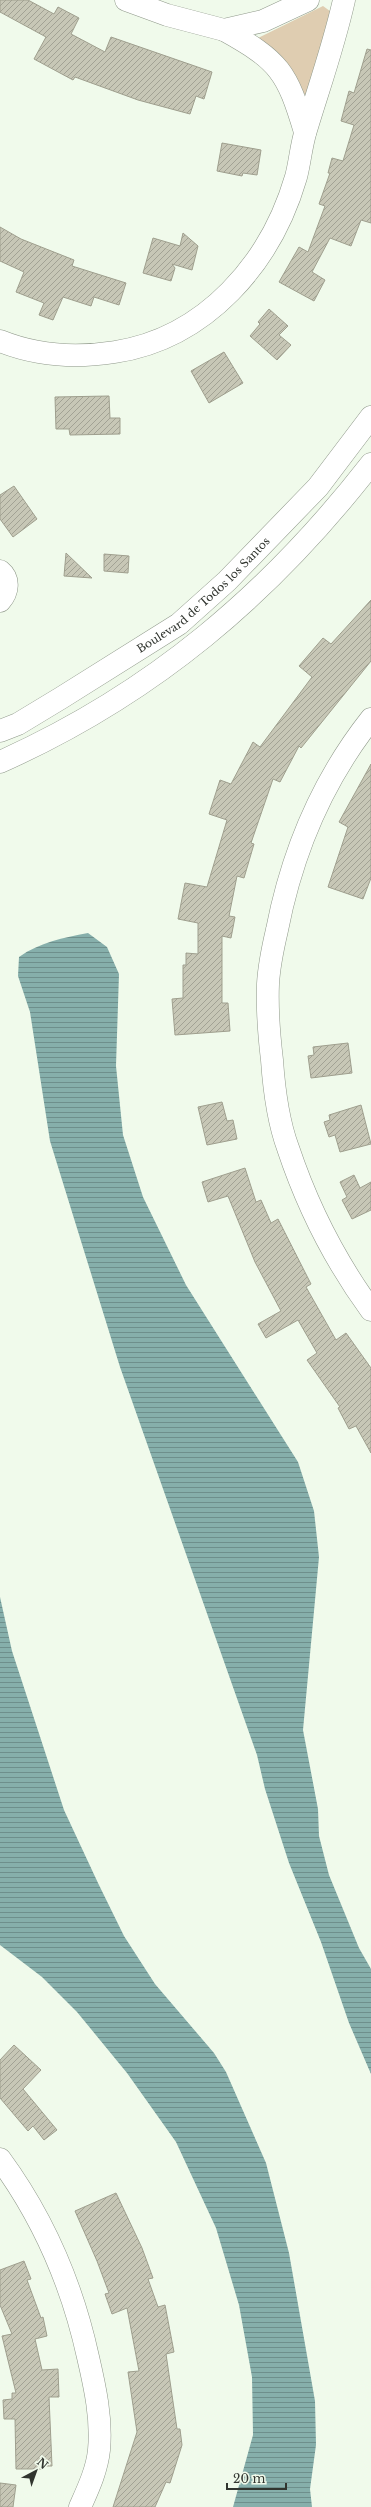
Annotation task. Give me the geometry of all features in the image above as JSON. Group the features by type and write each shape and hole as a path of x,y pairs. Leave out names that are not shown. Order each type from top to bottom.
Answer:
{"street":[{"path":"126,0 167,16 224,30 258,49 280,69 293,91 305,132"},
{"path":"224,30 262,21 308,0"},
{"path":"0,341 14,347 57,355 96,355 141,348 177,332 214,309 242,280 257,260 275,227 296,178 305,132 334,46 344,0"},
{"name":"Boulevard de Todos los Santos","path":"0,731 18,724 178,624 227,581 318,487 371,417"},
{"path":"0,762 31,748 125,695 180,658 236,612 292,557 337,507 371,464"},
{"path":"0,571 6,579 7,586 6,593 0,601"},
{"path":"371,719 338,766 303,835 285,889 268,983 274,1088 287,1148 309,1201 338,1257 371,1310"},
{"path":"0,2159 37,2215 59,2260 72,2296 89,2361 97,2403 99,2451 94,2473 80,2507"}],"shaded area":[{"path":"323,6 334,14 312,97 301,93 258,38"}],"water":[{"path":"88,933 107,947 119,974 116,1066 123,1135 143,1197 186,1285 298,1462 314,1511 319,1557 303,1730 318,1809 319,1836 329,1875 359,1948 371,1969 371,2074 349,2023 321,1942 289,1863 265,1789 257,1755 120,1367 50,1141 30,1012 18,976 19,957 43,944"},
{"path":"0,1597 12,1651 64,1810 98,1883 124,1936 155,1984 214,2053 226,2072 266,2163 289,2253 315,2401 316,2445 310,2489 312,2507 233,2507 253,2435 252,2377 239,2305 216,2228 176,2142 127,2073 77,2012 42,1977 0,1945"}],"building":[{"path":"0,0 28,0 54,14 58,7 79,18 71,34 105,52 111,37 212,72 204,99 196,96 190,114 138,100 75,77 73,80 34,59 46,37 0,12"},
{"path":"367,49 371,50 371,223 361,220 351,246 330,238 312,272 325,280 314,301 279,282 299,247 308,252 325,206 319,204 330,173 328,173 332,158 343,161 354,125 341,121 349,91 354,93"},
{"path":"222,143 261,150 257,175 243,173 242,176 217,171"},
{"path":"0,227 21,239 74,260 72,266 126,283 119,305 94,297 91,306 63,297 53,320 39,315 44,303 16,292 24,272 0,261"},
{"path":"183,233 198,246 192,270 172,264 175,268 171,281 143,273 153,238 180,246"},
{"path":"269,309 288,326 279,335 291,345 277,360 250,336 260,324 258,322"},
{"path":"224,352 243,383 209,403 191,371"},
{"path":"109,396 110,418 120,418 120,434 70,435 69,429 56,429 55,397"},
{"path":"14,486 37,519 13,537 0,519 0,495"},
{"path":"66,553 92,578 64,576"},
{"path":"104,554 129,556 128,573 104,571"},
{"path":"371,600 371,661 301,748 299,746 280,782 273,779 251,843 254,844 244,878 237,876 229,916 235,917 231,938 222,936 222,1003 228,1003 230,1031 175,1035 172,999 183,998 183,965 186,965 186,953 198,954 198,923 178,919 185,883 207,887 227,820 209,814 220,780 231,784 253,742 260,747 312,677 299,666 323,638 331,644"},
{"path":"371,764 371,878 363,899 328,887 348,827 339,822"},
{"path":"348,1043 352,1073 311,1078 308,1056 314,1055 313,1047"},
{"path":"222,1102 227,1121 233,1120 237,1139 207,1145 198,1107"},
{"path":"361,1105 371,1144 340,1152 335,1135 329,1137 324,1122 330,1120 329,1115"},
{"path":"245,1168 256,1202 261,1200 271,1223 278,1219 311,1284 306,1287 336,1340 346,1333 371,1368 371,1453 356,1426 349,1429 338,1408 340,1407 307,1360 317,1353 298,1320 266,1338 258,1324 281,1311 255,1262 228,1196 208,1202 202,1182"},
{"path":"354,1175 360,1188 371,1182 371,1210 352,1219 342,1200 347,1197 340,1182"},
{"path":"14,2045 41,2070 23,2089 57,2130 44,2140 33,2126 28,2131 0,2098 0,2060"},
{"path":"116,2193 142,2248 153,2278 148,2279 158,2307 165,2305 174,2352 166,2354 177,2429 180,2429 182,2445 170,2483 166,2482 155,2507 113,2507 137,2432 128,2372 139,2371 127,2308 112,2314 105,2294 109,2293 75,2211"},
{"path":"24,2261 31,2279 27,2280 41,2318 43,2317 47,2336 35,2339 42,2370 58,2369 59,2397 49,2397 52,2466 42,2466 42,2469 16,2469 15,2419 4,2419 3,2400 12,2399 12,2393 16,2393 2,2336 12,2334 0,2305 0,2270"},
{"path":"0,2483 16,2485 13,2507 0,2507"}]}
